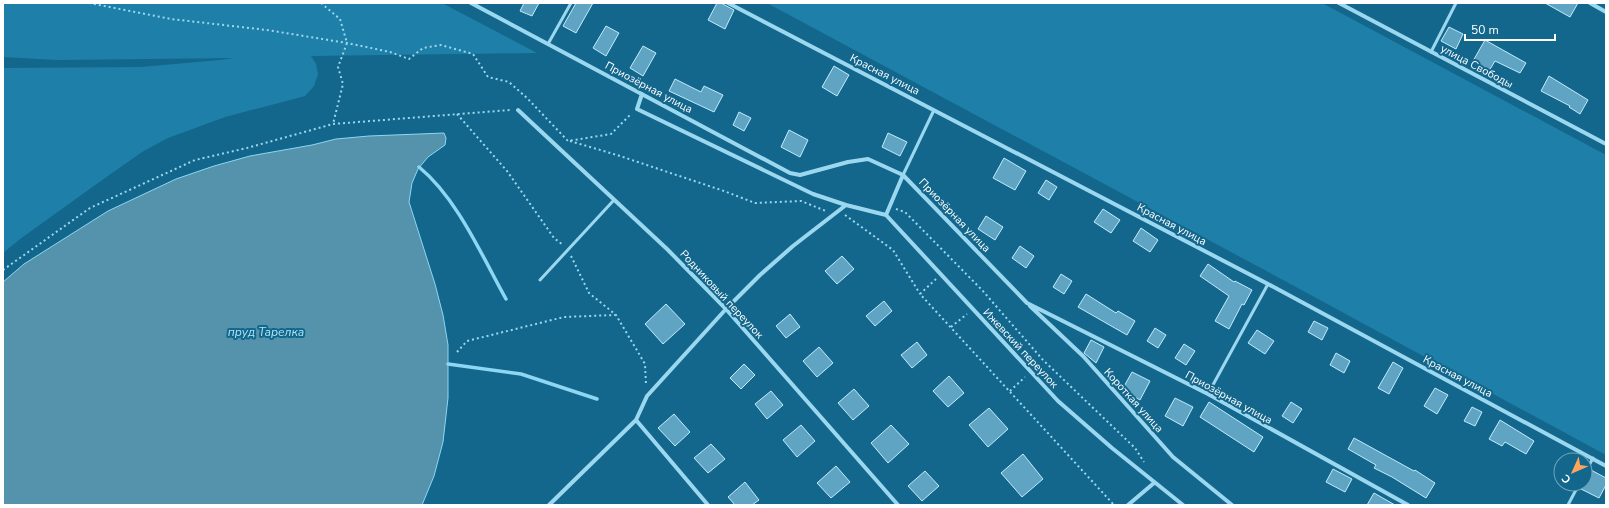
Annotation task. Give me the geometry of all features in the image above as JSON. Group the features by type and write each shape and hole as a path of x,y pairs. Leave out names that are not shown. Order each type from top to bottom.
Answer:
{"street":[{"name":"Приозёрная улица","path":"471,3 790,173 800,175 848,162 868,159 903,175 1027,303 1208,394 1408,505"},
{"name":"Красная улица","path":"728,3 1268,284 1582,452"},
{"name":"улица Свободы","path":"1339,3 1606,144"},
{"path":"1590,3 1606,12"},
{"path":"642,94 637,109 813,194 846,205 886,215 903,175"},
{"name":"Родниковый переулок","path":"518,110 667,249 726,309 898,505"},
{"path":"549,505 636,420 647,396 726,309 765,270 846,205"},
{"name":"Ижевский переулок","path":"886,215 1058,401 1154,483 1183,505"},
{"name":"Короткая улица","path":"1027,303 1083,356 1173,457 1232,505"},
{"path":"636,420 708,505"},
{"name":"Красная улица","path":"1593,458 1606,466"},
{"path":"1128,505 1154,483"}],"lane":[{"path":"548,44 572,3"},
{"path":"1431,52 1456,3"},
{"path":"903,175 934,110"},
{"path":"540,280 614,200"},
{"path":"1208,394 1268,284"},
{"path":"1568,505 1575,492"}],"path":[{"path":"89,3 170,20 267,30 347,43 390,52 409,59 423,48 441,45 473,54 488,77 509,82 527,98 568,141 724,191 755,203 801,201 834,214"},
{"path":"321,3 340,19 347,43 338,67 343,84 333,124"},
{"path":"556,144 612,134 637,109"},
{"path":"3,270 90,208 195,160 247,148 333,124 518,110"},
{"path":"886,215 896,209 905,212 982,290 1043,360 1135,448 1147,469"},
{"path":"840,211 893,250 920,294 1114,505"},
{"path":"920,294 941,274"},
{"path":"951,328 973,309"},
{"path":"457,352 467,341 564,317 616,315"},
{"path":"1010,391 1031,372"}],"shaded area":[{"path":"3,3 442,3 537,53 311,56 316,64 318,74 314,86 305,96 225,117 168,138 142,152 20,239 3,253 3,68 141,67 234,58 57,60 3,57"},
{"path":"767,3 1322,3 1606,155 1606,455 1272,274"}],"water":[{"name":"пруд Тарелка","path":"444,133 446,138 445,145 428,157 418,169 412,183 409,202 435,284 443,315 448,345 448,398 443,442 434,476 422,505 3,505 3,282 24,264 108,211 176,179 214,166 250,156 312,145 336,139"}],"building":[{"path":"524,3 539,3 532,16 520,11"},
{"path":"576,3 593,3 576,33 563,26"},
{"path":"717,3 721,3 734,10 725,29 708,20"},
{"path":"1545,3 1578,3 1570,17"},
{"path":"606,26 619,33 606,56 593,48"},
{"path":"1449,27 1463,34 1456,49 1441,41"},
{"path":"1485,40 1526,63 1520,73 1495,61 1489,71 1473,61"},
{"path":"643,46 656,53 643,76 630,68"},
{"path":"834,66 849,75 837,96 822,87"},
{"path":"1549,76 1588,100 1580,114 1569,107 1570,106 1541,91"},
{"path":"675,79 701,92 704,86 723,95 714,112 669,91"},
{"path":"739,112 751,118 744,131 733,125"},
{"path":"789,130 808,140 800,157 781,147"},
{"path":"888,133 907,142 900,156 882,147"},
{"path":"1004,158 1026,171 1015,190 993,178"},
{"path":"1046,180 1057,187 1049,200 1038,193"},
{"path":"1103,209 1120,220 1111,233 1094,222"},
{"path":"986,216 1003,227 995,240 978,229"},
{"path":"1141,228 1158,240 1150,252 1133,241"},
{"path":"1020,246 1034,256 1026,268 1012,258"},
{"path":"842,256 854,269 837,284 825,271"},
{"path":"1208,264 1234,282 1235,281 1252,290 1244,305 1242,304 1229,329 1215,321 1229,296 1200,276"},
{"path":"1061,274 1072,281 1064,294 1053,287"},
{"path":"1086,294 1116,313 1118,311 1135,321 1127,335 1078,307"},
{"path":"884,301 892,311 875,326 866,316"},
{"path":"666,304 685,324 663,344 645,324"},
{"path":"790,314 800,327 786,338 776,326"},
{"path":"1314,321 1328,328 1322,340 1308,332"},
{"path":"1155,328 1166,335 1158,348 1147,341"},
{"path":"1257,330 1274,341 1265,354 1248,343"},
{"path":"1091,340 1104,347 1096,363 1084,353"},
{"path":"917,342 927,355 912,368 901,355"},
{"path":"1184,344 1195,351 1186,365 1175,358"},
{"path":"819,347 833,363 817,377 803,361"},
{"path":"1336,353 1350,361 1344,373 1330,365"},
{"path":"1393,362 1403,368 1389,394 1378,388"},
{"path":"744,364 755,375 741,389 730,378"},
{"path":"1132,372 1150,381 1140,400 1122,390"},
{"path":"949,376 964,393 948,407 933,391"},
{"path":"1435,388 1448,395 1437,414 1424,406"},
{"path":"854,389 869,406 853,420 838,403"},
{"path":"771,391 783,405 767,419 755,404"},
{"path":"1175,398 1193,407 1183,426 1165,416"},
{"path":"1209,402 1263,437 1254,452 1200,417"},
{"path":"1291,402 1302,409 1293,423 1282,416"},
{"path":"1472,407 1482,412 1475,426 1464,421"},
{"path":"989,408 1008,429 988,447 969,425"},
{"path":"674,414 690,432 675,446 658,428"},
{"path":"1500,420 1534,441 1526,454 1505,442 1502,446 1489,439"},
{"path":"801,425 815,441 797,457 783,440"},
{"path":"891,425 909,444 888,463 871,443"},
{"path":"1354,438 1414,471 1415,470 1435,483 1426,498 1374,468 1376,465 1348,449"},
{"path":"711,444 725,459 708,473 694,458"},
{"path":"1023,454 1043,479 1022,497 1001,473"},
{"path":"836,466 850,482 831,498 817,483"},
{"path":"1333,469 1352,479 1345,492 1326,482"},
{"path":"925,471 939,486 922,501 908,486"},
{"path":"1593,471 1606,478 1606,485 1599,498 1587,492 1593,492"},
{"path":"745,482 759,500 752,505 735,505 728,497"},
{"path":"1374,493 1395,505 1367,505"}],"waterway":[{"path":"419,167 433,180 457,211 468,228 506,299"},
{"path":"448,364 521,374 597,399"}]}
